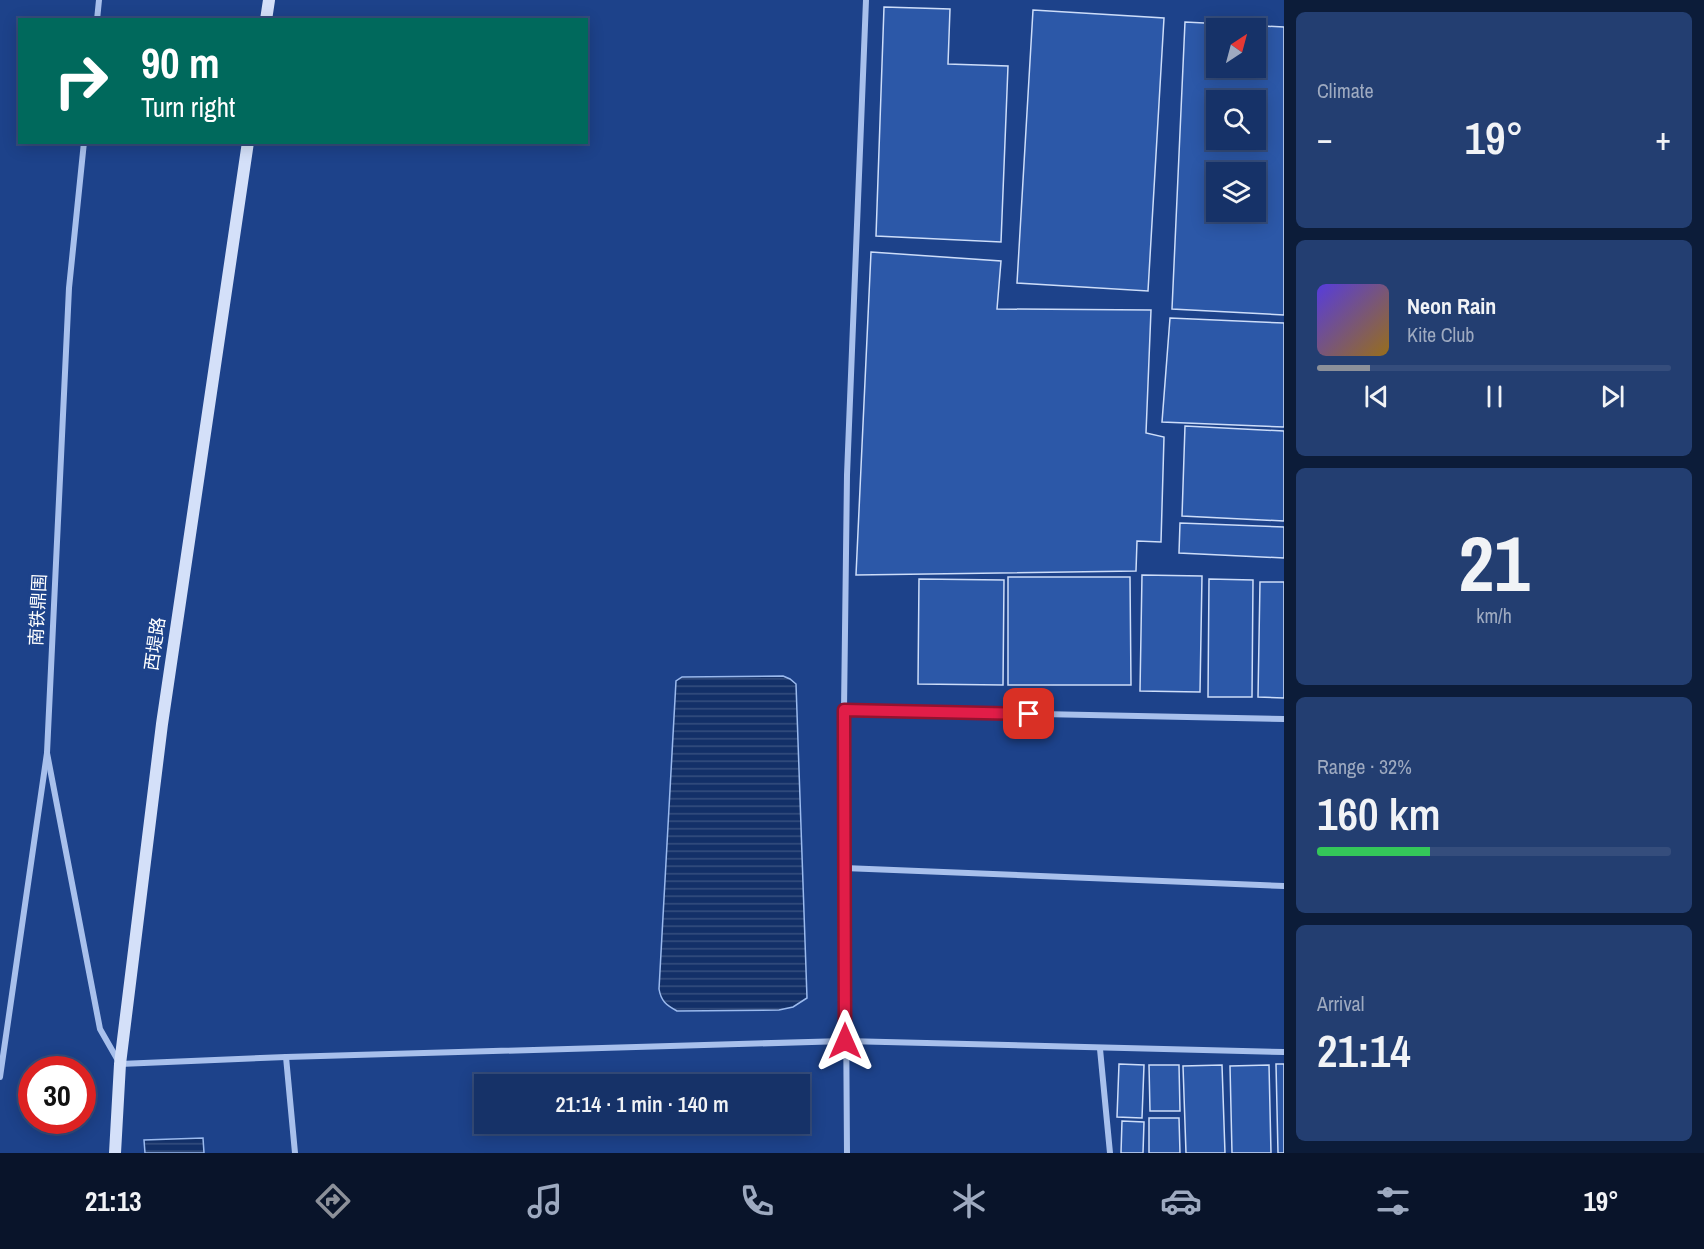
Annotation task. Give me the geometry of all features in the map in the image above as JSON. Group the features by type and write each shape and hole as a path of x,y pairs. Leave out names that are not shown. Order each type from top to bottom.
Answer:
{"street":[{"path":"97,18 99,0"},
{"path":"266,18 269,0"},
{"path":"847,1153 844,710 847,475 866,0"},
{"name":"南铁鼎围","path":"0,1077 47,753 69,288 84,144"},
{"name":"西堤路","path":"115,1153 120,1064 162,724 248,144"},
{"path":"844,710 1284,719"},
{"path":"47,753 100,1029 120,1064 286,1056 845,1041 1284,1052"},
{"path":"844,868 1284,886"},
{"path":"1100,1049 1110,1153"},
{"path":"286,1056 295,1153"}],"water":[{"path":"783,676 796,684 807,998 793,1007 779,1010 677,1011 665,1002 659,989 676,681 682,677"},
{"path":"203,1138 204,1153 145,1153 144,1140"}],"building":[{"path":"884,7 950,9 948,64 1008,66 1001,242 876,236"},
{"path":"1033,10 1164,18 1148,291 1017,283"},
{"path":"1185,22 1206,23 1206,78 1266,78 1266,26 1284,27 1284,315 1172,309"},
{"path":"871,252 1001,261 997,309 1151,310 1146,433 1164,437 1161,542 1137,541 1136,571 856,575"},
{"path":"1170,318 1284,323 1284,427 1162,422"},
{"path":"1185,426 1284,431 1284,521 1182,516"},
{"path":"1180,523 1284,527 1284,558 1179,553"},
{"path":"1142,575 1202,576 1200,692 1140,691"},
{"path":"1008,577 1130,577 1131,685 1008,685"},
{"path":"919,579 1004,580 1003,685 918,684"},
{"path":"1209,579 1253,580 1252,697 1208,697"},
{"path":"1260,582 1284,582 1284,698 1258,697"},
{"path":"1119,1064 1144,1065 1142,1118 1117,1117"},
{"path":"1276,1064 1284,1064 1284,1153 1278,1153"},
{"path":"1149,1065 1179,1065 1180,1111 1150,1111"},
{"path":"1222,1065 1225,1153 1186,1153 1183,1066"},
{"path":"1269,1065 1271,1153 1232,1153 1230,1066"},
{"path":"1149,1118 1179,1118 1180,1153 1149,1153"},
{"path":"1122,1121 1144,1122 1143,1153 1121,1153"}],"route":[{"path":"845,1041 844,710 1029,714"}]}
